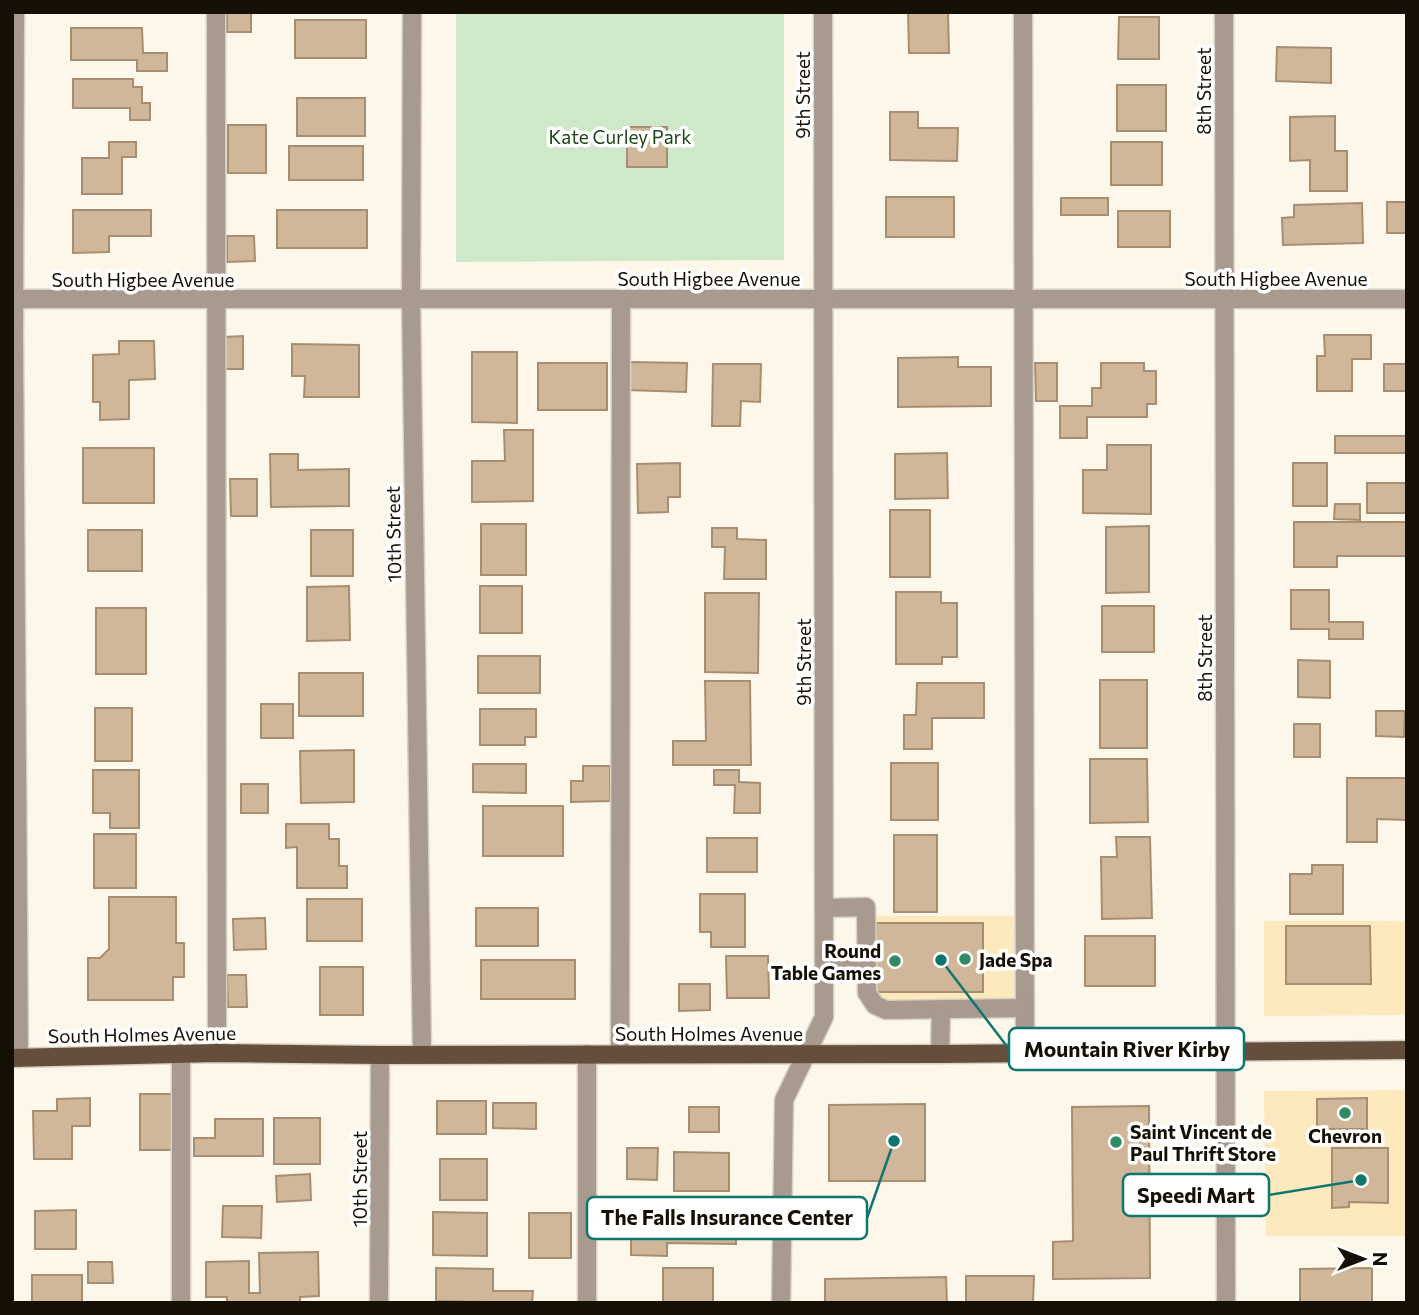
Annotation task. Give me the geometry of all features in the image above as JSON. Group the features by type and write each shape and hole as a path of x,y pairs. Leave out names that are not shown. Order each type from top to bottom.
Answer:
{"main road":[{"name":"South Holmes Avenue","path":"15,1058 181,1053 1026,1054 1407,1050"}],"street":[{"path":"15,12 15,1058"},
{"path":"216,12 217,1053"},
{"name":"10th Street","path":"412,12 411,300 422,1055"},
{"name":"9th Street","path":"781,1303 783,1100 824,1017 823,12"},
{"path":"1023,12 1026,1054"},
{"name":"8th Street","path":"1224,12 1226,1303"},
{"name":"South Higbee Avenue","path":"13,299 1407,299"},
{"path":"620,1054 621,299"},
{"path":"824,908 866,907 867,993 875,1005 886,1010 1026,1008"},
{"path":"825,966 867,967"},
{"path":"940,1054 941,1009"},
{"path":"181,1053 181,1303"},
{"path":"587,1054 587,1303"},
{"name":"10th Street","path":"379,1303 380,1055"}],"shaded area":[{"path":"861,916 1014,916 1014,1016 878,1017 866,1007 860,997"},
{"path":"1264,921 1407,921 1407,1015 1264,1016"},
{"path":"1407,1090 1407,1236 1266,1236 1264,1091"}],"green space":[{"name":"Kate Curley Park","path":"456,12 784,12 784,260 456,262"}],"building":[{"path":"227,12 251,12 251,32 227,32"},
{"path":"908,12 948,12 949,53 909,53"},
{"path":"1119,17 1159,17 1159,59 1118,59"},
{"path":"295,20 366,20 366,58 295,58"},
{"path":"71,28 142,28 143,53 167,53 167,71 137,71 137,60 71,60"},
{"path":"1277,47 1331,48 1331,83 1276,81"},
{"path":"73,79 133,79 133,87 142,87 142,103 150,103 150,120 130,120 130,108 73,108"},
{"path":"1117,85 1166,85 1166,131 1117,131"},
{"path":"297,98 365,98 365,136 297,136"},
{"path":"890,112 918,112 918,128 958,128 957,161 890,160"},
{"path":"1335,116 1335,151 1347,151 1347,191 1310,191 1310,160 1290,161 1290,117"},
{"path":"228,125 266,125 266,173 228,173"},
{"path":"627,127 667,127 667,167 627,167"},
{"path":"109,142 136,142 136,157 122,157 122,194 82,194 82,158 109,158"},
{"path":"1111,142 1162,142 1162,185 1111,185"},
{"path":"289,146 363,146 363,180 289,180"},
{"path":"886,197 954,197 954,237 886,237"},
{"path":"1061,198 1108,198 1108,215 1061,215"},
{"path":"1387,202 1407,202 1407,233 1387,233"},
{"path":"1362,203 1363,243 1283,245 1282,218 1294,217 1294,205"},
{"path":"73,210 151,210 151,236 109,236 109,252 73,253"},
{"path":"277,210 367,210 367,248 277,248"},
{"path":"1118,211 1170,211 1170,247 1118,247"},
{"path":"227,236 254,236 255,261 227,262"},
{"path":"1324,335 1371,335 1371,359 1352,359 1352,391 1317,391 1317,356 1325,356"},
{"path":"243,336 243,369 224,369 224,337"},
{"path":"119,341 154,341 155,379 129,380 129,419 100,420 100,402 93,402 93,355 119,354"},
{"path":"292,344 359,345 359,397 304,397 305,376 292,376"},
{"path":"472,352 517,352 517,423 472,422"},
{"path":"958,357 958,367 991,367 991,406 898,407 898,358"},
{"path":"628,362 687,363 686,392 627,390"},
{"path":"538,363 607,363 607,410 538,410"},
{"path":"1035,363 1057,363 1057,401 1036,401"},
{"path":"1101,363 1144,363 1144,371 1156,371 1156,404 1147,404 1147,417 1087,417 1087,438 1060,438 1060,406 1092,406 1092,388 1101,388"},
{"path":"713,364 761,364 760,402 741,401 740,426 712,426"},
{"path":"1384,364 1407,364 1407,391 1384,391"},
{"path":"504,430 533,430 533,501 472,502 472,461 505,461"},
{"path":"1335,436 1407,436 1407,453 1335,453"},
{"path":"1107,445 1151,445 1151,514 1083,513 1083,470 1107,470"},
{"path":"83,448 154,448 154,503 83,503"},
{"path":"947,453 948,498 895,499 895,454"},
{"path":"270,454 298,454 298,470 349,469 349,506 271,507"},
{"path":"680,463 680,497 668,497 668,512 638,513 637,464"},
{"path":"1293,463 1327,463 1327,506 1293,506"},
{"path":"230,479 257,479 257,516 231,516"},
{"path":"1367,483 1407,483 1407,513 1367,513"},
{"path":"1335,504 1360,504 1360,520 1334,519"},
{"path":"890,510 930,510 930,577 890,577"},
{"path":"1294,522 1407,522 1407,556 1337,556 1337,567 1294,567"},
{"path":"481,524 526,524 526,575 481,575"},
{"path":"1149,526 1149,592 1106,593 1106,527"},
{"path":"712,528 737,528 737,539 766,540 766,579 724,579 725,547 712,547"},
{"path":"88,530 142,530 142,571 88,571"},
{"path":"311,530 353,530 353,576 311,576"},
{"path":"349,586 350,640 307,641 307,587"},
{"path":"480,586 522,586 522,633 480,633"},
{"path":"1291,590 1329,590 1329,622 1363,622 1363,639 1329,639 1329,629 1291,629"},
{"path":"896,592 941,592 941,603 957,603 957,657 942,657 942,664 896,664"},
{"path":"705,593 759,593 758,673 705,672"},
{"path":"1102,606 1154,606 1154,652 1102,652"},
{"path":"96,608 146,608 146,674 96,674"},
{"path":"478,656 540,656 540,693 478,693"},
{"path":"1298,660 1330,661 1330,698 1298,697"},
{"path":"299,673 363,673 363,716 299,716"},
{"path":"1100,680 1147,680 1147,748 1100,748"},
{"path":"705,681 750,681 751,765 673,765 673,741 706,741"},
{"path":"917,683 984,683 984,718 932,718 932,749 904,749 904,715 916,715"},
{"path":"261,704 293,704 293,738 261,738"},
{"path":"95,708 132,708 132,761 95,761"},
{"path":"480,709 536,709 536,737 525,737 525,745 480,745"},
{"path":"1376,711 1405,711 1404,737 1376,736"},
{"path":"1294,724 1320,724 1320,757 1294,757"},
{"path":"354,750 354,802 301,803 300,751"},
{"path":"1090,759 1147,759 1148,822 1090,823"},
{"path":"891,763 938,763 938,820 891,820"},
{"path":"473,764 526,764 526,793 473,792"},
{"path":"583,766 610,766 610,801 571,802 571,781 583,781"},
{"path":"93,770 139,770 139,828 110,828 110,813 93,813"},
{"path":"714,770 739,770 739,782 760,783 760,813 734,813 735,785 714,785"},
{"path":"1347,778 1407,778 1407,820 1377,819 1377,842 1347,842"},
{"path":"241,784 268,784 268,813 241,813"},
{"path":"483,806 563,806 563,856 483,856"},
{"path":"286,824 329,824 329,839 339,839 339,866 347,866 347,888 297,888 297,847 286,848"},
{"path":"94,834 136,834 136,888 94,888"},
{"path":"894,835 937,835 937,912 894,912"},
{"path":"1116,837 1150,837 1152,918 1102,919 1101,857 1117,857"},
{"path":"707,838 757,838 757,872 707,872"},
{"path":"1312,865 1343,865 1343,914 1290,914 1290,874 1312,874"},
{"path":"700,894 745,894 745,947 711,947 711,932 700,932"},
{"path":"109,897 176,897 176,943 184,943 184,977 173,977 173,1000 88,1000 88,958 100,958 109,949"},
{"path":"307,899 362,899 362,941 307,941"},
{"path":"476,908 538,908 538,946 476,946"},
{"path":"265,918 266,949 234,950 233,919"},
{"path":"876,923 983,923 983,992 876,992"},
{"path":"1286,926 1370,926 1371,984 1286,984"},
{"path":"1085,936 1155,936 1155,986 1085,986"},
{"path":"726,956 768,956 769,998 727,998"},
{"path":"481,960 575,960 575,999 481,999"},
{"path":"320,967 363,967 363,1015 320,1015"},
{"path":"227,975 246,975 247,1007 228,1007"},
{"path":"679,984 710,984 710,1010 679,1011"},
{"path":"140,1094 172,1094 172,1150 140,1150"},
{"path":"90,1098 90,1126 72,1126 72,1159 34,1159 33,1111 57,1111 57,1099"},
{"path":"1367,1098 1367,1129 1317,1129 1317,1099"},
{"path":"437,1101 486,1101 486,1134 437,1134"},
{"path":"493,1103 536,1103 536,1129 493,1128"},
{"path":"925,1104 925,1181 829,1181 829,1105"},
{"path":"1149,1106 1150,1278 1053,1279 1053,1242 1073,1241 1072,1107"},
{"path":"689,1107 719,1107 719,1132 689,1132"},
{"path":"274,1118 320,1118 320,1164 274,1164"},
{"path":"215,1119 263,1119 263,1156 194,1156 194,1138 215,1138"},
{"path":"627,1148 658,1148 657,1180 627,1179"},
{"path":"1332,1148 1388,1148 1388,1203 1349,1202 1349,1207 1332,1208"},
{"path":"674,1152 729,1153 729,1191 674,1191"},
{"path":"440,1159 487,1159 487,1200 440,1200"},
{"path":"310,1174 311,1200 277,1202 276,1176"},
{"path":"223,1206 262,1206 261,1238 222,1237"},
{"path":"76,1210 76,1249 35,1249 35,1211"},
{"path":"659,1211 736,1211 736,1244 667,1243 667,1256 631,1255 631,1238 659,1238"},
{"path":"433,1212 487,1213 487,1256 433,1255"},
{"path":"529,1213 571,1213 571,1258 529,1258"},
{"path":"318,1252 319,1296 300,1297 300,1303 227,1303 227,1297 206,1297 206,1262 249,1261 249,1293 260,1293 259,1253"},
{"path":"88,1262 112,1262 113,1283 88,1283"},
{"path":"436,1268 493,1269 493,1291 533,1291 532,1303 436,1301"},
{"path":"663,1268 713,1268 713,1303 663,1303"},
{"path":"1372,1268 1372,1303 1300,1303 1300,1269"},
{"path":"32,1275 82,1275 82,1303 32,1303"},
{"path":"966,1276 1034,1276 1033,1303 966,1303"},
{"path":"946,1277 947,1303 825,1303 825,1279"}],"place":[{"name":"Jade Spa","path":"965,959"},
{"name":"Mountain River Kirby","path":"941,960"},
{"name":"Round Table Games","path":"895,961"},
{"name":"Chevron","path":"1345,1113"},
{"name":"The Falls Insurance Center","path":"894,1141"},
{"name":"Saint Vincent de Paul Thrift Store","path":"1116,1142"},
{"name":"Speedi Mart","path":"1361,1180"}]}
